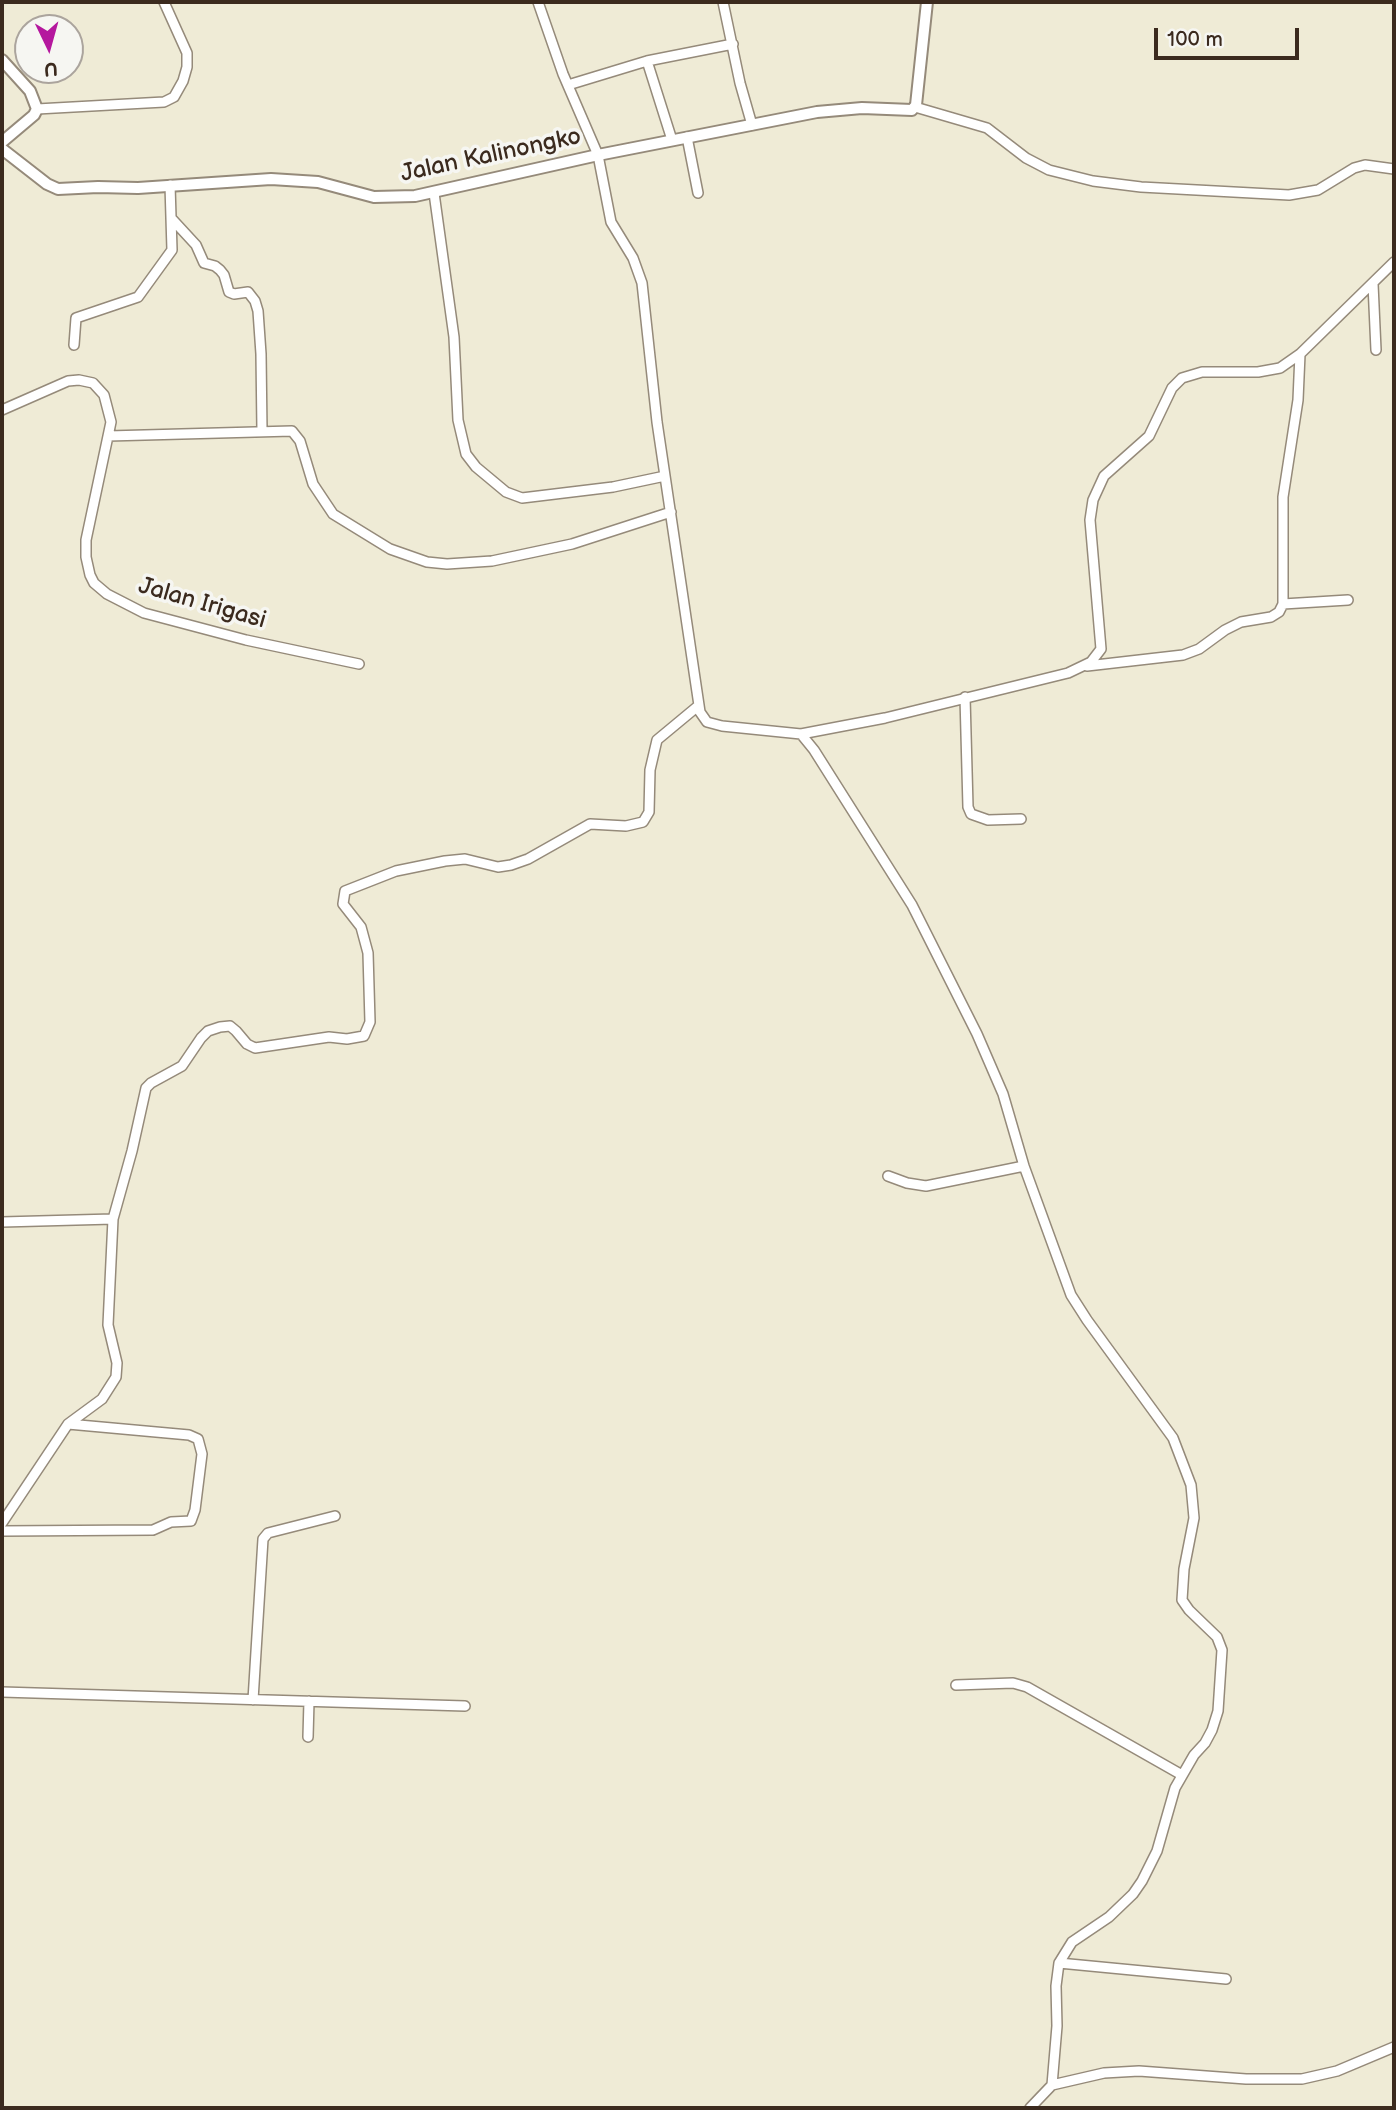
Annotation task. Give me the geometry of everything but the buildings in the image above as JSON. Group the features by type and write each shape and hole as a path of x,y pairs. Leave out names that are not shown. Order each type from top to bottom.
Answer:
{"street":[{"path":"37,108 164,102 174,97 183,81 187,54 164,2"},
{"path":"538,2 568,85 598,155 609,215 634,258 642,283 657,422 698,706 703,719 714,724 801,734 885,718 1068,673 1091,662 1101,649 1089,532 1093,500 1104,476 1149,436 1172,388 1182,378 1202,372 1273,371 1300,354 1394,262"},
{"path":"723,2 752,125"},
{"path":"927,2 915,107 987,128 1026,158 1049,170 1093,181 1141,187 1289,195 1318,190 1354,167 1365,165 1394,169"},
{"path":"568,85 647,61 733,44"},
{"path":"2,61 30,90 37,108 34,115 2,142"},
{"path":"647,61 671,141"},
{"name":"Jalan Kalinongko","path":"2,149 47,184 58,189 281,179 318,182 384,198 434,193 598,155 831,110 862,108 905,111 915,107"},
{"path":"687,137 698,193"},
{"path":"74,345 76,318 134,299 145,290 173,247 170,185"},
{"path":"434,193 454,337 458,419 466,454 476,467 506,492 522,498 613,487 666,476"},
{"path":"172,219 196,245 204,263 215,266 224,275 229,292 248,292 255,301 261,354 262,431"},
{"path":"1373,284 1376,350"},
{"path":"1085,666 1192,653 1241,622 1275,615 1283,604 1283,497 1298,400 1300,354"},
{"name":"Jalan Irigasi","path":"2,411 68,381 89,381 96,384 106,398 111,422 86,540 87,566 94,583 107,594 144,613 246,640 359,664"},
{"path":"108,436 290,431 296,434 313,484 328,509 340,520 390,548 427,562 492,561 572,544 671,512"},
{"path":"1283,604 1349,600"},
{"path":"965,697 968,807 971,814 988,820 1021,819"},
{"path":"2,1523 68,1424 102,1399 116,1377 117,1363 108,1325 113,1219 146,1088 182,1066 208,1031 230,1026 247,1044 255,1048 329,1037 359,1038 366,1035 370,1026 371,1008 368,954 360,927 343,904 345,891 396,871 445,861 466,859 498,867 511,865 528,859 590,824 625,826 643,822 649,812 650,770 657,740 698,706"},
{"path":"801,734 912,905 929,937 1003,1094 1024,1166 1071,1295 1174,1438 1191,1485 1194,1518 1184,1569 1182,1600 1188,1610 1217,1637 1223,1658 1218,1711 1212,1730 1175,1788 1157,1851 1142,1881 1133,1894 1109,1917 1072,1942 1059,1963 1052,2085"},
{"path":"888,1176 907,1183 926,1185 1024,1166"},
{"path":"2,1222 113,1219"},
{"path":"2,1531 153,1530 171,1522 191,1521 195,1510 202,1454 198,1439 189,1435 68,1424"},
{"path":"253,1700 263,1539 268,1533 335,1516"},
{"path":"956,1685 1013,1683 1027,1687 1182,1775"},
{"path":"2,1692 465,1706"},
{"path":"308,1737 309,1702"},
{"path":"1059,1963 1226,1979"},
{"path":"1030,2108 1052,2085 1104,2073 1139,2071 1246,2079 1302,2079 1337,2071 1394,2047"}]}
